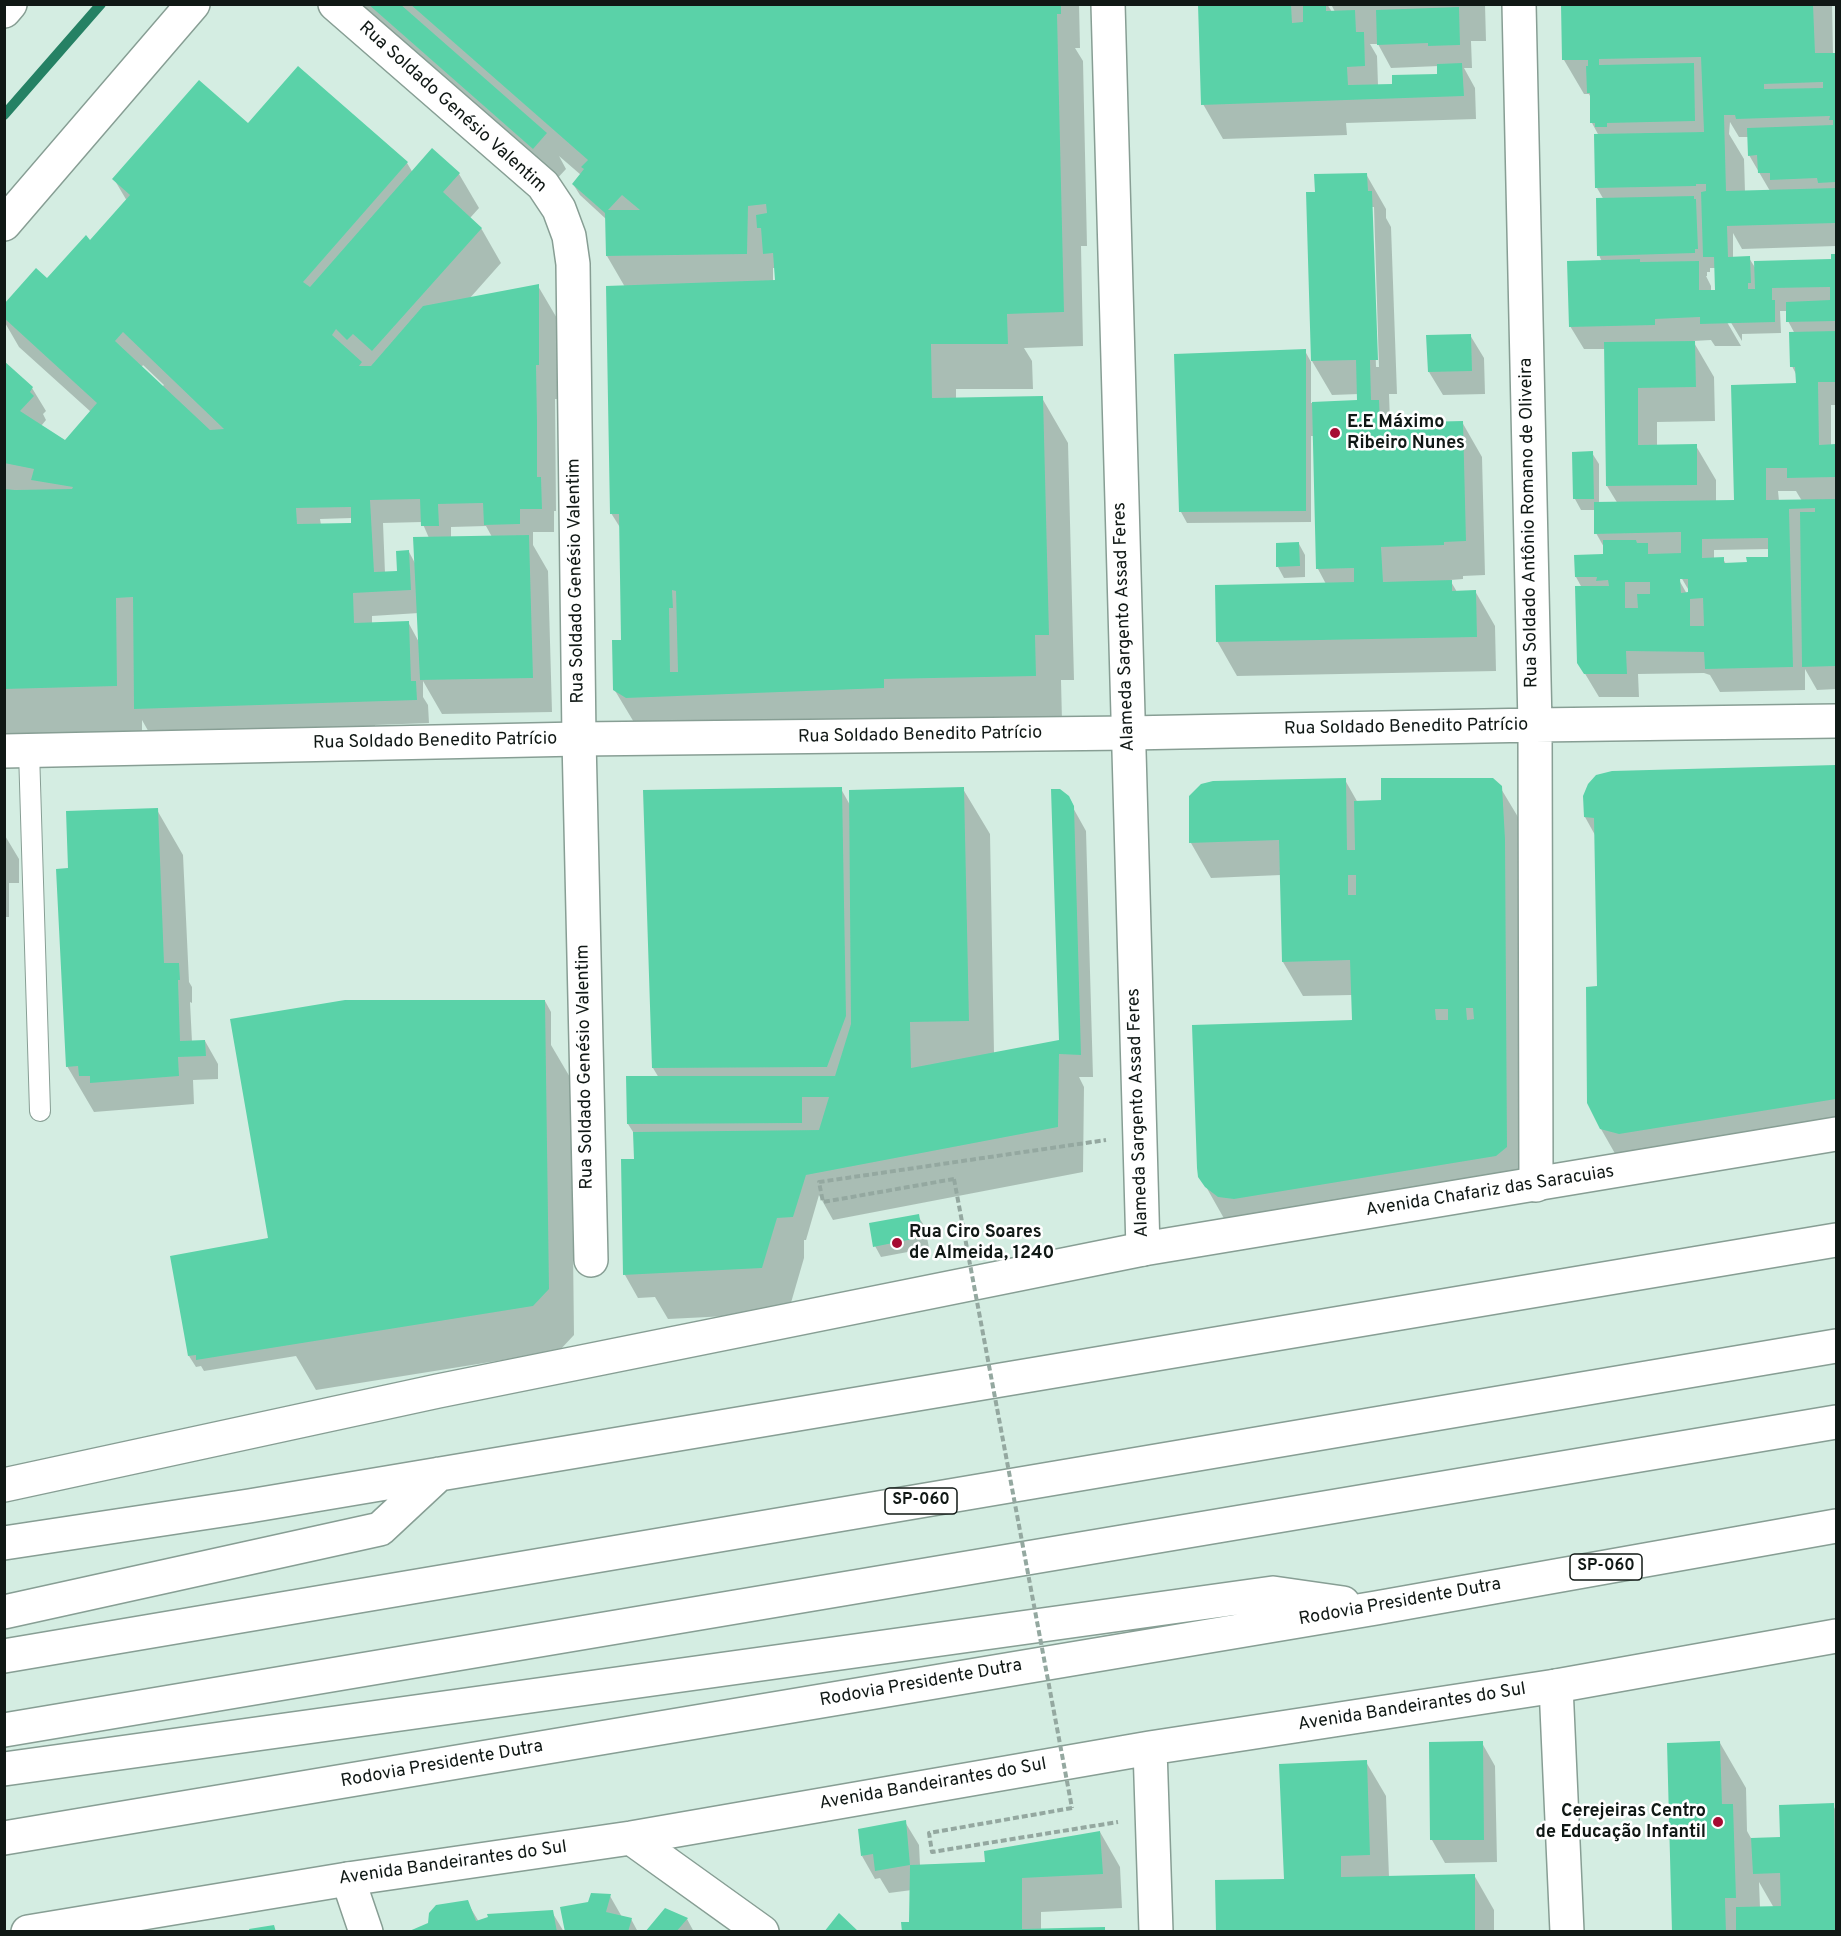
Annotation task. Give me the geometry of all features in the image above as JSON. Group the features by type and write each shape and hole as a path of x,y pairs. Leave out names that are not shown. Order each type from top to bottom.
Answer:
{"main road":[{"path":"4,11 10,4"},
{"path":"4,224 193,4"},
{"name":"Rua Soldado Genésio Valentim","path":"336,4 543,185 559,209 569,236 573,264 579,739 591,1260"},
{"name":"Alameda Sargento Assad Feres","path":"1108,4 1143,1249"},
{"name":"Rua Soldado Antônio Romano de Oliveira","path":"1519,4 1535,725 1536,1185"},
{"name":"Rua Soldado Benedito Patrício","path":"17,751 579,739 1129,733 1836,721"},
{"name":"Avenida Chafariz das Saracuias","path":"4,1485 438,1391 1143,1249 1836,1134"},
{"path":"4,1543 249,1506 1836,1240"},
{"name":"SP-060","path":"4,1656 1836,1346"},
{"path":"4,1730 1836,1422"},
{"path":"4,1612 380,1529 439,1474"},
{"name":"Rodovia Presidente Dutra","path":"4,1838 1376,1608 1836,1526"},
{"path":"4,1768 469,1706 1273,1593 1376,1608"},
{"name":"Avenida Bandeirantes do Sul","path":"28,1932 348,1879 631,1838 1150,1748 1556,1686 1836,1636"},
{"path":"1556,1686 1567,1932"},
{"path":"1150,1748 1156,1932"},
{"path":"631,1838 762,1932"},
{"path":"348,1879 366,1932"}],"lane":[{"path":"17,751 40,1112"}],"path":[{"path":"1140,1135 819,1182 823,1202 954,1179 1072,1808 929,1833 932,1852 1154,1816"}],"building":[{"path":"368,4 400,4 547,133 533,149"},
{"path":"410,4 1061,4 1061,14 1057,14 1064,312 1007,314 1008,344 931,344 932,398 1043,396 1049,635 1035,635 1036,676 884,679 884,688 626,698 613,690 612,640 621,640 619,514 610,514 606,286 775,280 773,253 763,254 761,228 757,228 756,215 767,213 766,204 748,206 747,254 606,256 605,213 572,184 584,169 581,167 588,160","holes":["622,195 640,210 608,210","672,590 676,591 678,672 670,672 669,608 673,608"]},
{"path":"1198,4 1291,4 1292,23 1303,22 1303,4 1326,4 1326,11 1355,10 1356,32 1364,32 1365,66 1347,67 1348,85 1392,84 1392,75 1437,74 1437,64 1462,63 1464,96 1201,105"},
{"path":"1561,4 1813,4 1815,53 1836,53 1836,182 1818,183 1817,178 1770,180 1770,173 1758,173 1757,155 1748,156 1747,128 1833,125 1833,120 1829,120 1830,116 1736,119 1735,115 1724,115 1726,191 1836,188 1836,223 1727,226 1728,257 1750,256 1751,283 1748,283 1748,289 1755,289 1754,261 1831,259 1831,254 1836,254 1836,321 1786,322 1786,302 1830,300 1830,287 1772,288 1772,300 1775,300 1775,322 1700,324 1700,317 1655,319 1655,325 1569,327 1567,261 1640,259 1640,262 1699,261 1699,290 1715,290 1714,257 1703,257 1701,192 1706,191 1706,184 1595,188 1594,134 1704,132 1701,57 1599,59 1599,65 1694,63 1695,121 1607,123 1607,127 1595,127 1595,123 1590,123 1590,93 1587,93 1586,66 1588,66 1588,60 1562,60","holes":["1823,82 1823,88 1764,89 1764,84"]},
{"path":"1459,7 1460,45 1428,46 1428,43 1377,45 1376,10"},
{"path":"298,66 408,162 303,282 310,287 432,148 460,173 443,192 482,228 372,351 353,334 347,340 336,329 332,335 362,362 359,366 371,366 423,306 539,284 539,365 536,365 537,477 541,477 542,509 520,509 520,524 484,525 483,503 438,504 439,526 421,526 420,499 370,500 374,572 397,571 396,551 409,550 411,590 353,593 354,623 409,621 411,681 416,681 417,700 134,709 133,597 116,598 117,686 4,689 4,489 72,489 73,487 31,480 34,469 4,463 4,361 33,387 30,392 34,396 20,411 65,440 97,403 4,318 4,304 36,268 47,278 86,235 90,240 130,195 112,179 199,80 248,123","holes":["123,332 224,429 210,430 115,341","351,507 351,523 297,524 296,508"]},
{"path":"1367,173 1368,191 1372,191 1378,360 1370,360 1371,400 1379,400 1380,423 1463,421 1466,541 1444,542 1444,545 1381,547 1383,582 1452,580 1452,591 1476,590 1477,637 1216,642 1215,585 1354,582 1354,568 1316,569 1312,402 1357,400 1356,360 1311,361 1306,192 1315,192 1314,174"},
{"path":"1694,196 1698,249 1695,249 1695,253 1597,256 1596,198"},
{"path":"1836,331 1836,382 1818,382 1819,445 1836,444 1836,477 1787,478 1787,468 1766,468 1766,500 1836,499 1836,666 1802,667 1800,512 1815,512 1815,508 1789,509 1793,667 1705,669 1704,652 1626,651 1627,674 1584,674 1577,663 1575,586 1609,586 1608,580 1596,581 1597,577 1575,577 1574,555 1603,554 1603,540 1636,540 1637,543 1648,543 1648,554 1681,553 1681,532 1594,534 1594,502 1734,500 1731,385 1796,383 1795,367 1790,367 1789,332","holes":["1768,538 1768,557 1746,557 1747,562 1724,563 1724,557 1702,558 1702,539","1680,579 1688,579 1688,592 1681,593","1625,582 1650,582 1650,594 1637,594 1638,608 1625,608","1703,598 1704,626 1690,626 1690,599"]},
{"path":"1471,334 1472,371 1428,372 1426,335"},
{"path":"1695,341 1696,387 1638,388 1638,445 1697,444 1697,485 1606,486 1604,342"},
{"path":"1306,349 1306,511 1179,512 1174,354"},
{"path":"1593,451 1594,499 1573,499 1572,452"},
{"path":"529,535 533,678 420,680 413,537"},
{"path":"1299,542 1300,566 1276,567 1276,543"},
{"path":"1836,765 1836,1099 1619,1134 1600,1129 1587,1103 1586,987 1597,986 1594,818 1584,817 1583,796 1588,784 1596,775 1612,771"},
{"path":"1346,778 1347,850 1355,850 1354,801 1381,800 1381,778 1493,778 1502,786 1505,839 1507,1147 1496,1156 1234,1199 1218,1197 1205,1187 1198,1177 1197,1168 1192,1025 1352,1020 1350,960 1282,962 1279,840 1189,843 1189,796 1201,784 1213,781","holes":["1348,875 1356,875 1356,895 1348,895","1466,1008 1473,1008 1474,1019 1467,1020","1435,1009 1448,1009 1448,1020 1436,1020"]},
{"path":"842,787 846,1016 827,1067 652,1068 643,790"},
{"path":"964,787 969,1021 910,1022 911,1068 1059,1040 1051,789 1060,789 1069,796 1074,806 1081,1055 1059,1054 1058,1127 806,1175 793,1217 777,1218 762,1268 623,1275 621,1159 634,1159 633,1132 819,1130 829,1097 802,1097 802,1123 627,1124 626,1076 835,1076 851,1024 849,790"},
{"path":"158,808 164,963 179,963 180,1041 205,1040 206,1056 178,1057 179,1076 90,1083 90,1076 79,1076 78,1066 66,1067 56,869 68,868 66,811"},
{"path":"345,1000 545,1000 549,1289 533,1306 196,1360 196,1355 188,1356 170,1256 268,1238 230,1019"},
{"path":"919,1214 923,1237 873,1247 869,1223"},
{"path":"1483,1741 1484,1840 1430,1840 1429,1742"},
{"path":"1720,1741 1722,1804 1733,1804 1736,1898 1725,1898 1726,1932 1672,1932 1667,1743"},
{"path":"1367,1760 1370,1855 1341,1856 1341,1877 1475,1874 1475,1932 1216,1932 1215,1880 1284,1879 1279,1764"},
{"path":"1834,1803 1836,1932 1736,1932 1736,1907 1781,1906 1780,1873 1753,1874 1751,1838 1780,1837 1779,1805"},
{"path":"906,1820 910,1865 875,1871 873,1854 861,1856 858,1829"},
{"path":"1100,1831 1103,1874 1022,1878 1022,1929 1105,1927 1105,1932 902,1932 901,1922 909,1922 910,1865 985,1862 984,1851"},
{"path":"591,1893 611,1894 606,1912 632,1918 628,1932 565,1932 560,1907 588,1902"},
{"path":"468,1900 476,1921 488,1917 487,1914 553,1910 557,1932 407,1932 428,1923 429,1913 436,1905"},
{"path":"665,1908 688,1918 676,1932 645,1932"},
{"path":"839,1913 859,1932 824,1932"},
{"path":"274,1925 276,1932 250,1932 249,1929"}],"waterway":[{"path":"4,115 101,4"}],"place":[{"name":"E.E Máximo Ribeiro Nunes","path":"1335,433"},
{"name":"Rua Ciro Soares de Almeida, 1240","path":"897,1243"},
{"name":"Cerejeiras Centro de Educação Infantil","path":"1718,1822"}]}
